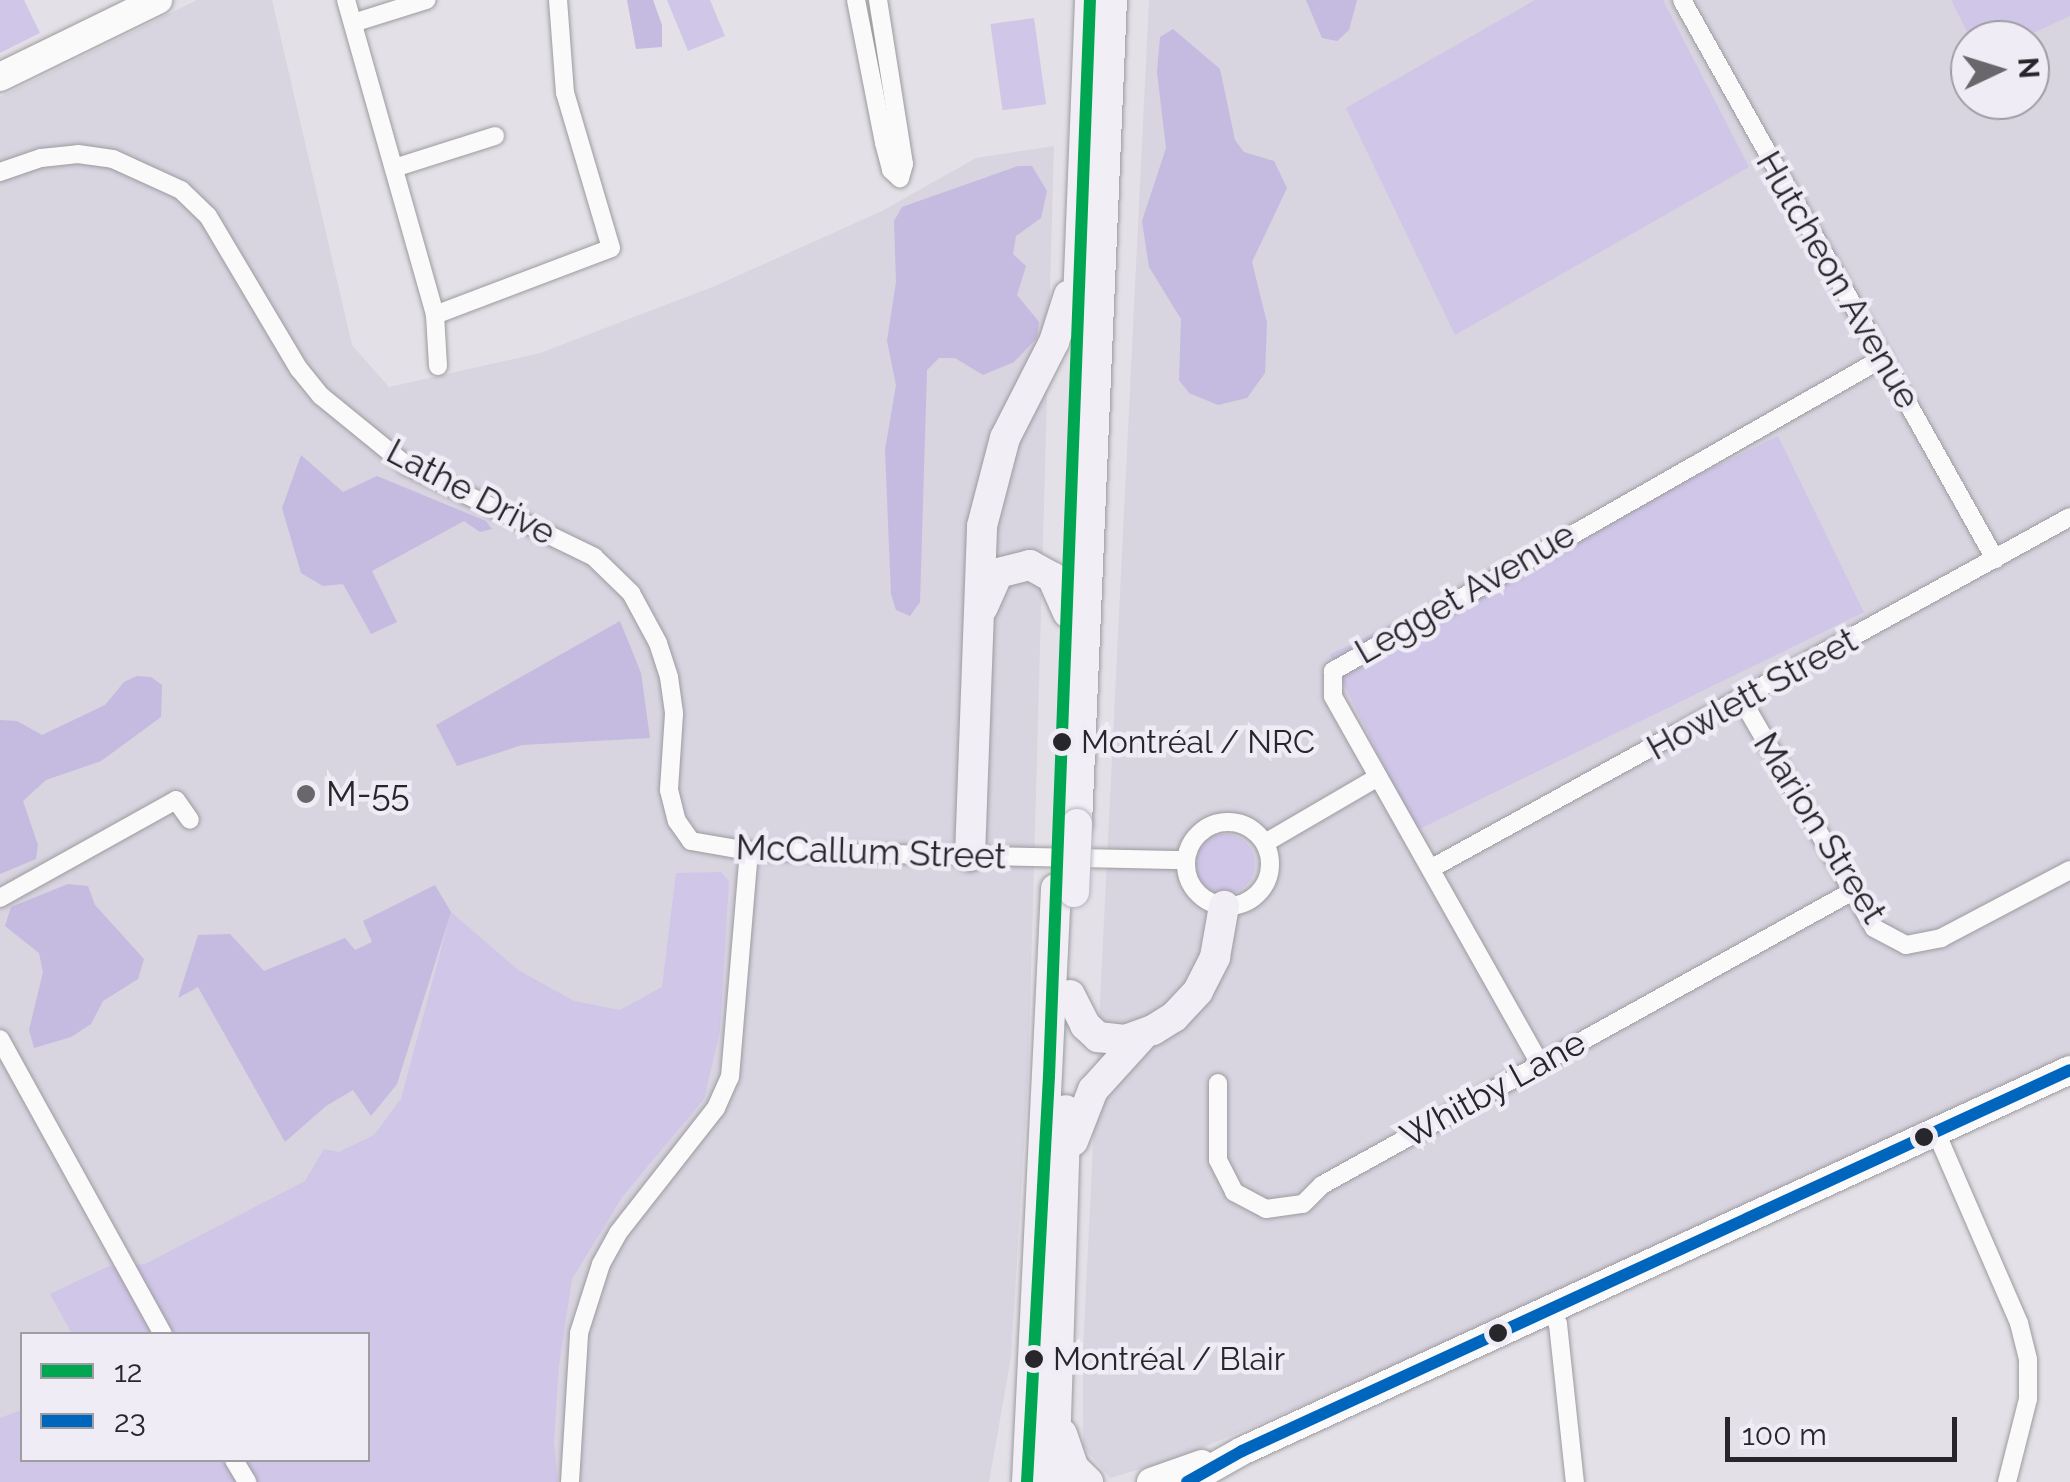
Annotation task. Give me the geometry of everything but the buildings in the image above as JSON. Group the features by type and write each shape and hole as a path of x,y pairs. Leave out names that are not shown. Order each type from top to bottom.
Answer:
{"main road":[{"path":"1068,823 1068,613 1090,0"},
{"path":"1054,1482 1044,1408 1068,823 1112,0"},
{"path":"970,856 980,620 978,558 988,492 1006,438 1056,337 1080,254"},
{"path":"980,620 994,578 1021,564 1039,567 1052,577 1068,613"},
{"path":"1027,1482 1044,1408 1064,1178 1070,996 1065,890"},
{"path":"1064,1178 1092,1090 1141,1036 1174,1016 1198,990 1215,958 1224,906"},
{"path":"1070,996 1096,1036 1115,1041 1141,1036"},
{"path":"1015,1482 1044,1408"},
{"path":"1044,1408 1070,1460 1088,1482"}],"street":[{"path":"0,77 110,12 158,0"},
{"path":"346,0 435,315 438,366"},
{"path":"353,23 426,0"},
{"path":"435,315 611,248 565,93 558,0"},
{"path":"856,0 884,143 891,170 900,178 904,164 878,0"},
{"name":"Hutcheon Avenue","path":"1682,0 1995,559"},
{"path":"394,168 495,136"},
{"name":"Lathe Drive","path":"0,172 41,158 78,154 130,164 181,190 208,216 298,370 321,396 407,466 594,558 632,593 658,642 669,677 674,714 670,790 682,831"},
{"name":"Legget Avenue","path":"1539,1062 1333,696 1333,671 1883,358"},
{"name":"Howlett Street","path":"1432,868 2070,517"},
{"name":"Marion Street","path":"1742,700 1874,928 1906,945 1940,938 2070,870"},
{"path":"1265,844 1378,778"},
{"path":"0,898 176,800 190,820"},
{"path":"1220,822 1244,824 1265,844 1270,864 1265,884 1249,900 1224,906 1198,894 1188,876 1186,860 1200,832 1220,822"},
{"name":"McCallum Street","path":"682,831 700,845 749,851 1186,860"},
{"path":"570,1482 580,1333 601,1264 618,1233 716,1108 730,1077 749,851"},
{"name":"Whitby Lane","path":"1218,1083 1218,1160 1234,1192 1266,1209 1302,1204 1322,1184 1852,892"},
{"path":"0,1040 162,1332"},
{"path":"1187,1482 1242,1451 2070,1070"},
{"path":"1936,1132 2019,1323 2028,1360 2028,1399 2006,1482"},
{"path":"1551,1311 1558,1324 1574,1482"},
{"path":"1151,1482 1242,1451"}],"shaded area":[{"path":"0,0 24,0 40,33 0,53"},
{"path":"197,0 272,0 352,345 389,387 540,353 715,286 882,211 976,158 1054,146 1028,1080 1011,1357 989,1482 0,1482 0,97"},
{"path":"627,0 653,0 662,25 662,47 636,49"},
{"path":"667,0 710,0 725,36 688,51"},
{"path":"1149,0 1951,0 1961,20 1950,20 1950,120 2050,120 2050,25 2070,16 2070,1054 1566,1295 1180,1457 1110,1478 1083,1446 1083,1350"},
{"path":"1306,0 1357,0 1349,30 1337,41 1322,38"},
{"path":"1535,0 1663,0 1749,167 1455,335 1346,108"},
{"path":"1951,0 2070,0 2070,16 2050,25 2050,20 1961,20"},
{"path":"1034,18 1046,104 1003,110 990,24"},
{"path":"1173,29 1220,69 1235,140 1244,152 1274,161 1287,188 1252,262 1267,323 1265,373 1247,398 1218,405 1189,393 1179,380 1181,319 1149,267 1142,221 1166,148 1157,72 1160,37"},
{"path":"1018,166 1032,166 1047,191 1041,218 1016,236 1013,254 1026,266 1017,295 1039,322 1037,338 1014,362 983,375 955,358 939,358 927,370 920,602 910,616 896,610 891,594 885,450 896,385 887,341 896,282 894,221 902,207"},
{"path":"1778,436 1864,612 1415,831 1330,655"},
{"path":"301,455 343,492 377,476 486,521 492,529 480,532 464,521 372,571 397,622 371,634 343,584 323,586 301,573 282,508"},
{"path":"620,621 641,673 650,738 522,745 457,766 436,725"},
{"path":"137,676 151,677 162,685 161,717 101,761 46,780 23,801 38,845 36,859 0,874 0,720 17,721 42,735 105,705 124,682"},
{"path":"1225,834 1246,843 1255,864 1246,885 1225,894 1204,885 1195,864 1204,843"},
{"path":"721,872 729,881 720,1031 704,1099 623,1196 572,1279 559,1365 554,1443 558,1482 0,1482 0,1418 20,1411 20,1462 370,1462 370,1332 71,1332 50,1294 109,1266 145,1264 305,1181 324,1149 339,1152 374,1135 401,1099 451,912 518,970 574,1001 620,1010 662,987 676,873"},
{"path":"68,884 88,886 95,905 144,959 138,979 103,1001 91,1024 71,1037 34,1048 29,1030 43,972 39,953 5,926 11,907"},
{"path":"435,885 451,912 397,1084 371,1116 353,1090 326,1106 285,1142 198,987 178,998 198,935 230,934 264,971 345,938 355,950 372,942 363,921"}],"transit line":[{"name":"12","path":"1027,1482 1049,1076 1090,0"},
{"name":"23","path":"1187,1482 1242,1451 2070,1070"}],"place":[{"name":"Montréal / NRC","path":"1062,742"},
{"name":"M-55","path":"306,794"},
{"name":"Montréal / Blair","path":"1034,1359"}]}
